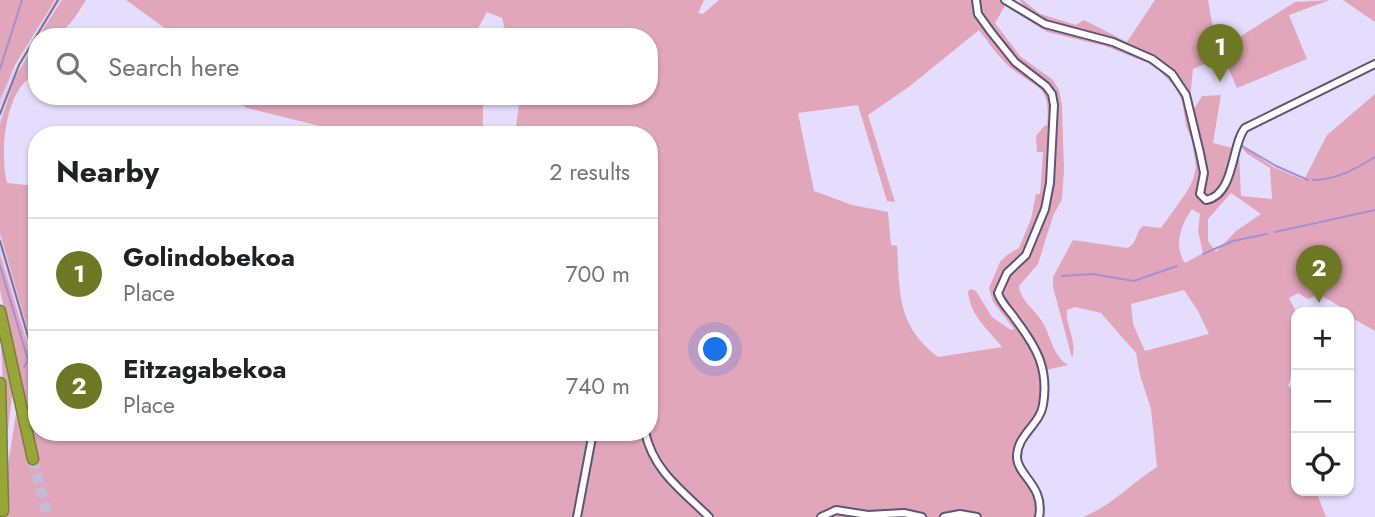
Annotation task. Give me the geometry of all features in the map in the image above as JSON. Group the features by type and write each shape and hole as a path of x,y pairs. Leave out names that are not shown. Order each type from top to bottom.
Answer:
{"highway":[{"path":"0,311 28,437"},
{"path":"0,383 3,511"},
{"path":"29,441 33,459"}],"street":[{"path":"976,0 978,14 991,32 1015,62 1045,85 1053,101 1050,183 1045,209 1027,253 1006,274 998,293 1034,345 1042,364 1042,411 1022,440 1017,456 1019,465 1036,491 1040,507 1039,517"},
{"path":"1004,0 1047,25 1105,40 1152,59 1170,71 1186,95 1203,169 1200,194 1206,200 1216,195 1228,177 1240,135 1246,127 1375,64"},
{"path":"577,517 591,441"},
{"path":"648,441 664,475 709,517"},
{"path":"821,517 838,510 862,514 904,513 922,517"},
{"path":"944,517 962,514 977,517"}],"shaded area":[{"path":"0,0 55,0 38,28 28,28 28,44 15,65 0,100"},
{"path":"55,0 62,0 43,28 39,28"},
{"path":"62,0 86,0 65,28 44,28"},
{"path":"126,0 704,0 698,13 703,14 719,0 999,0 1006,4 995,23 1020,56 1053,80 1059,90 1062,105 1062,199 1053,216 1038,264 1019,286 1025,301 1043,323 1056,351 1068,365 1046,370 1046,407 1039,423 1026,440 1021,456 1025,469 1038,488 1043,504 1042,515 1046,517 0,517 17,407 36,456 33,441 658,441 658,126 516,126 519,105 658,105 658,28 505,28 502,18 487,12 478,28 165,28","holes":["979,30 998,55 1041,90 1045,95 1048,112 1047,125 1036,136 1037,152 1043,152 1040,194 1036,194 1031,219 1019,248 1000,262 989,288 993,302 1014,329 1011,330 992,317 976,291 971,289 968,291 972,308 1002,347 938,357 915,333 903,308 897,246 891,245 888,212 852,205 814,191 798,113 858,105 887,201 895,202 868,115 910,86"]},
{"path":"1019,0 1023,0 1040,14 1076,25 1084,20 1127,42 1155,0 1208,0 1217,51 1295,2 1330,0 1289,15 1307,59 1237,88 1223,56 1193,69 1190,99 1193,111 1202,96 1221,95 1213,143 1233,148 1239,153 1241,196 1272,199 1270,168 1246,153 1240,144 1273,167 1304,180 1327,135 1375,94 1375,331 1354,319 1354,307 1341,307 1319,294 1308,299 1298,293 1289,298 1294,307 1291,307 1291,376 1288,386 1291,388 1291,496 1318,496 1326,517 1083,517 1103,507 1157,467 1151,409 1136,353 1101,313 1075,307 1067,310 1073,346 1072,358 1053,287 1053,277 1073,240 1127,248 1133,244 1143,226 1161,228 1186,193 1196,167 1182,100 1175,87 1160,71 1148,63 1105,46 1047,32 1011,9 1037,22","holes":["1231,193 1261,214 1236,231 1216,252 1208,241 1208,219","1192,209 1200,214 1198,231 1203,253 1185,263 1179,242 1182,228","1184,290 1209,334 1145,351 1133,324 1131,304"]},
{"path":"1343,0 1375,0 1375,22"},
{"path":"28,46 28,53 0,124 0,100"},
{"path":"28,55 28,79 20,88 9,113 4,158 7,183 28,185 28,331 0,233 0,124 15,78"},
{"path":"242,105 483,105 483,126 320,126"},
{"path":"0,233 28,331 28,346 0,255"},
{"path":"0,255 28,346 28,419 0,290"},
{"path":"0,326 13,388 6,445"}],"waterway":[{"path":"0,69 22,0"},
{"path":"1242,146 1276,166 1308,180"},
{"path":"1313,180 1338,176 1375,157"},
{"path":"1275,232 1375,210"},
{"path":"1203,254 1233,241 1267,234"},
{"path":"0,266 28,360"},
{"path":"1062,276 1093,274 1134,281 1177,266"},
{"path":"24,367 28,360"}],"tunnel":[{"path":"33,459 48,517"}],"railway":[{"path":"41,28 58,0"},
{"path":"0,114 19,65 28,50"},
{"path":"0,241 28,336"}],"place":[{"name":"Golindobekoa","path":"1220,82"},
{"name":"Eitzagabekoa","path":"1319,303"}]}
